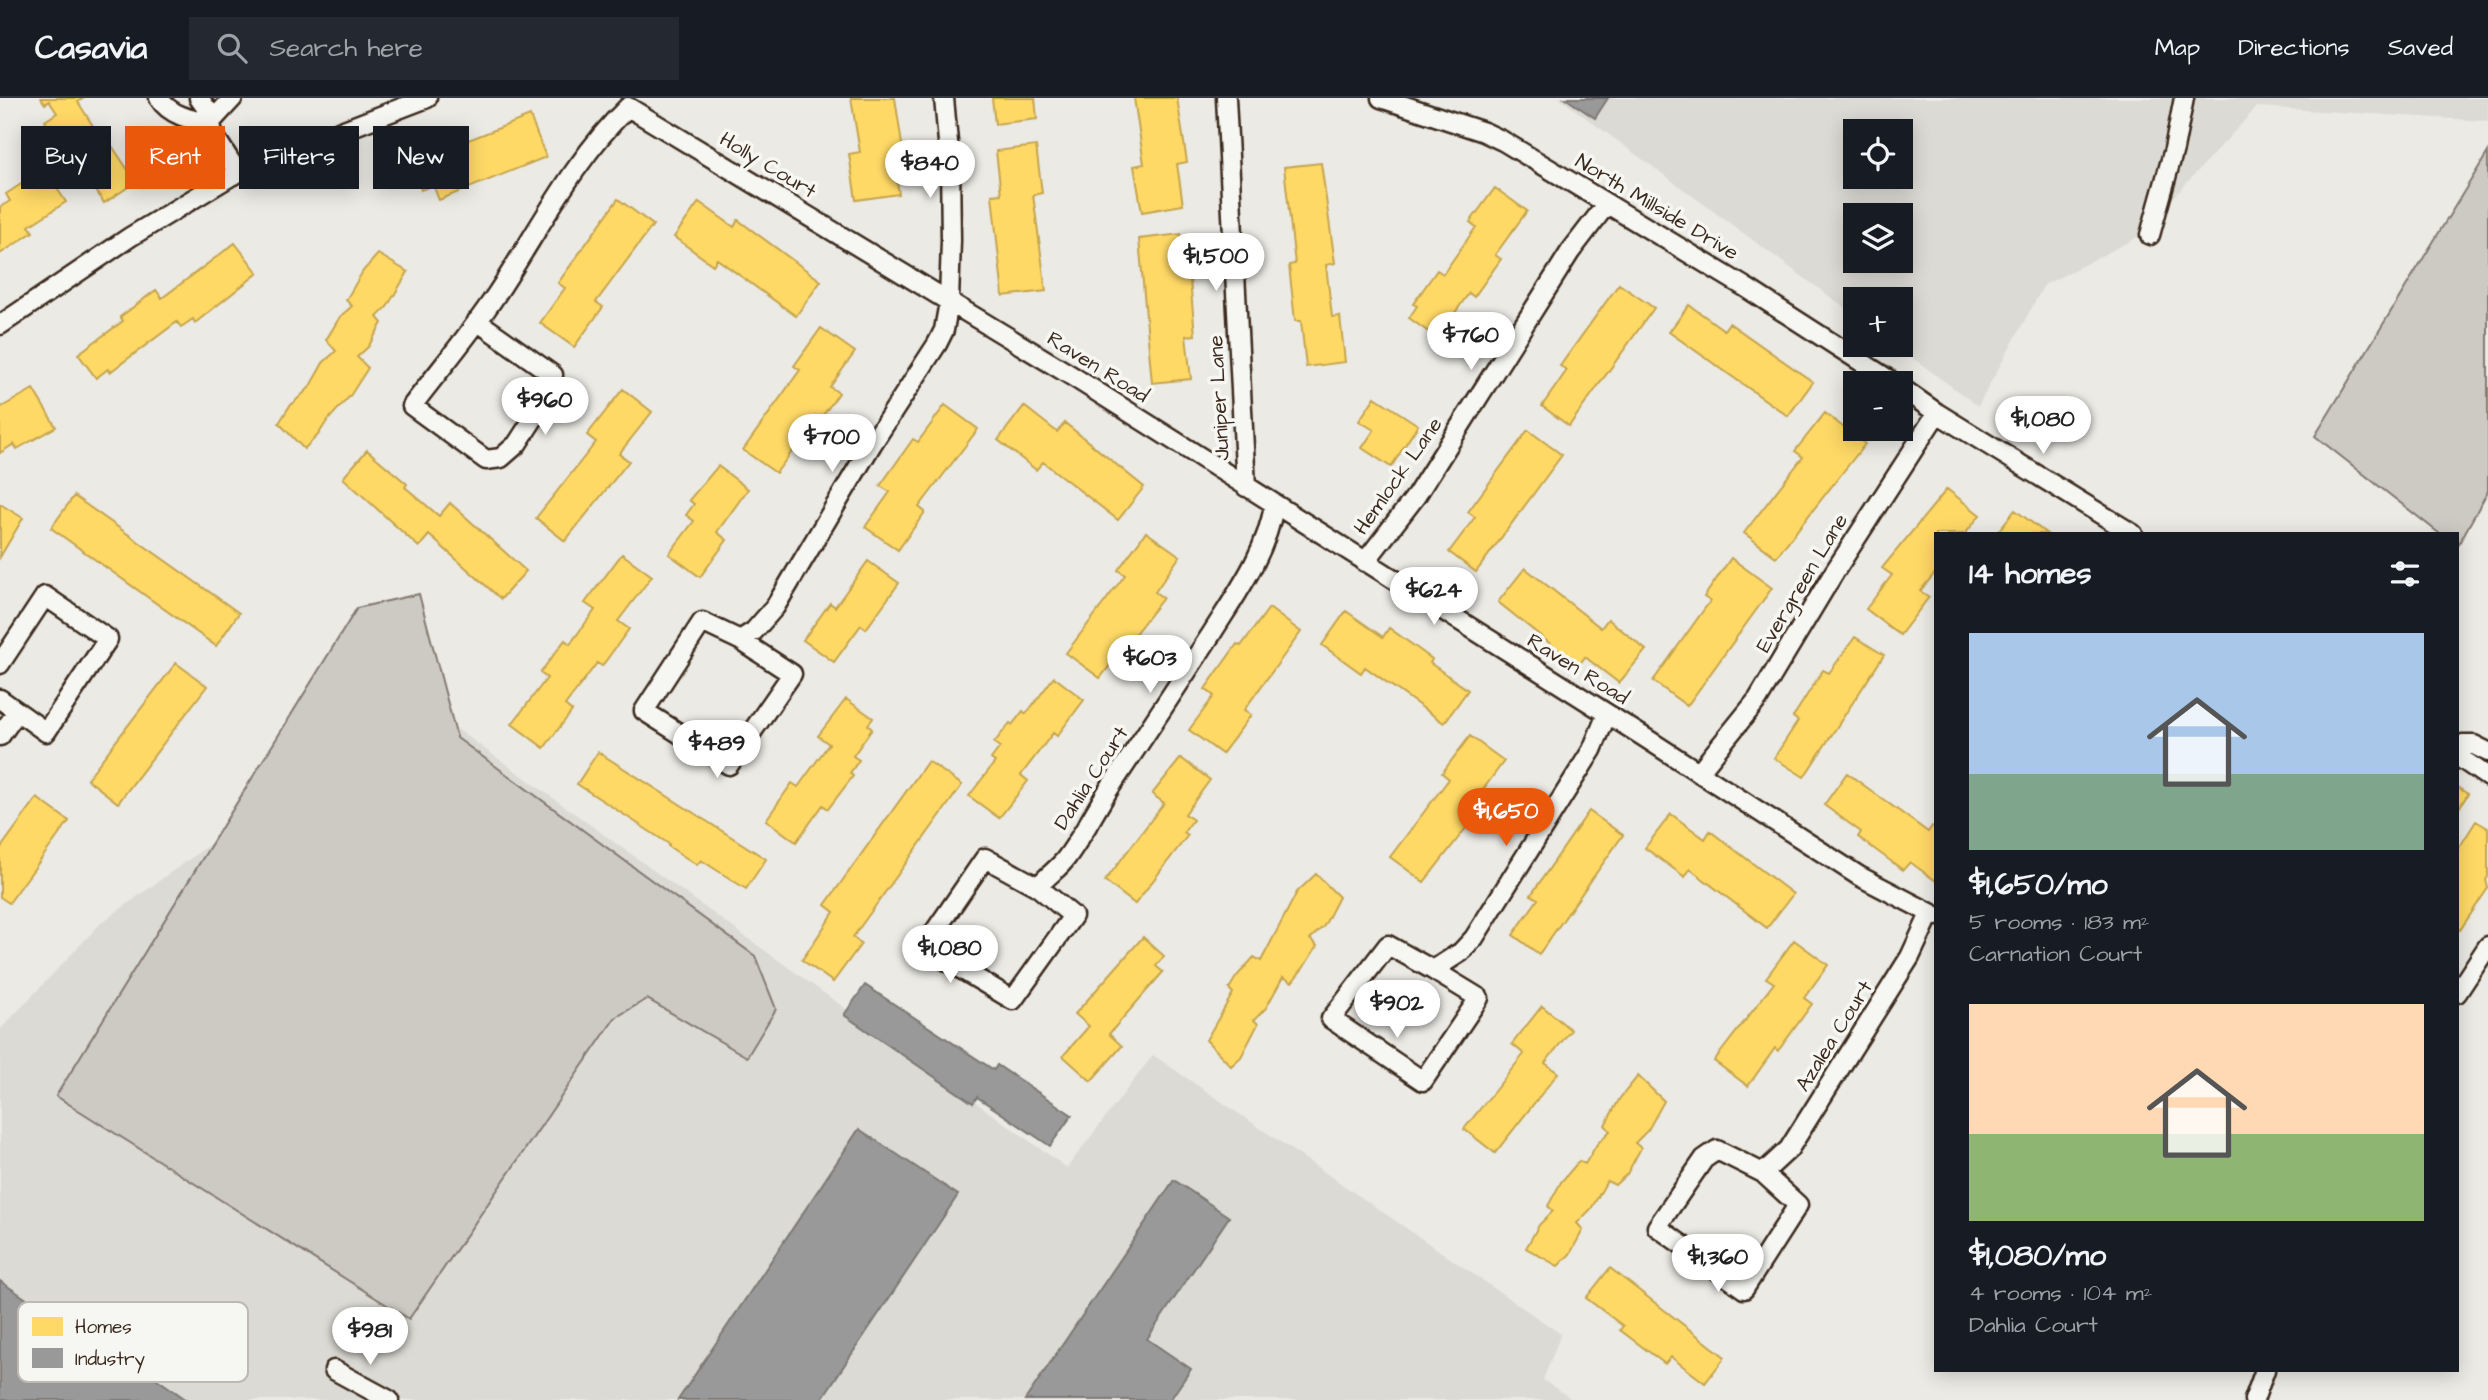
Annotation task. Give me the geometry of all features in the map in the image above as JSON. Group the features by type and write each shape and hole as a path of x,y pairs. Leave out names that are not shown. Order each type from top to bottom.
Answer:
{"street":[{"path":"159,98 164,107 191,120 210,123"},
{"path":"199,98 209,112 213,134 238,173"},
{"path":"210,123 233,98"},
{"path":"0,325 170,211 238,173 265,160 427,98"},
{"path":"740,640 754,631 775,607 944,330 949,302 950,164 944,98"},
{"name":"Juniper Lane","path":"1226,98 1246,487"},
{"name":"North Millside Drive","path":"1381,98 1484,132 1503,141 1734,281 1875,371"},
{"path":"2150,235 2174,149 2184,98"},
{"name":"Holly Court","path":"477,321 553,375 550,393 517,444 501,458 486,460 412,406 495,297 569,179 606,128 628,107 949,302"},
{"name":"Hemlock Lane","path":"1365,562 1416,496 1570,252 1606,205"},
{"name":"Raven Road","path":"949,302 1608,714 1859,876 1933,915"},
{"path":"1913,396 2130,532"},
{"name":"Evergreen Lane","path":"1699,772 1758,699 1835,571 1937,413"},
{"name":"Dahlia Court","path":"1038,887 1044,878 1058,869 1076,845 1109,789 1172,698 1225,613 1265,540 1274,505"},
{"path":"0,664 45,596 108,639 46,732 0,699"},
{"path":"702,622 740,640 792,674 729,765 644,711 702,622"},
{"path":"0,736 17,712"},
{"path":"1433,970 1461,952 1474,938 1592,750 1608,714"},
{"path":"2459,744 2474,745 2488,752"},
{"path":"2459,747 2463,760 2488,777"},
{"path":"985,858 1038,887 1073,916 1013,1000 925,947 985,858"},
{"name":"Azalea Court","path":"1763,1173 1789,1149 1801,1133 1933,915"},
{"path":"1388,945 1433,970 1479,998 1423,1081 1331,1019 1388,945"},
{"path":"2459,990 2488,946"},
{"path":"1717,1150 1763,1173 1798,1205 1744,1289 1657,1227 1704,1159 1717,1150"},
{"path":"334,1370 389,1400"},
{"path":"2254,1400 2264,1372"}],"shaded area":[{"path":"1559,98 2488,98 2488,121 2257,107 2136,238 2044,285 1978,406 1911,357 1913,287 1843,287 1843,306"},
{"path":"2488,152 2488,491 2459,543 2459,532 2437,532 2315,436"},
{"path":"419,594 457,738 755,956 776,1009 747,1057 647,999 615,1018 409,1319 56,1096 357,608"},
{"path":"346,649 1067,1168 1153,1055 1561,1334 1543,1380 1573,1400 0,1400 0,1030 101,923 250,815"}],"building: Homes":[{"path":"41,98 83,98 78,102 93,126 48,126 45,121 57,113 49,101 45,104"},
{"path":"851,98 895,98 903,151 892,152 899,194 856,200 849,154 860,152"},
{"path":"992,98 1035,98 1037,119 995,124"},
{"path":"1134,98 1177,98 1187,162 1177,164 1183,205 1142,212 1134,166 1144,164"},
{"path":"530,116 546,157 469,188 469,140"},
{"path":"111,144 125,166 125,189 104,203 95,189 111,189"},
{"path":"1036,146 1042,193 1033,195 1046,291 1003,296 992,195 1001,194 996,151"},
{"path":"1321,163 1335,263 1326,265 1332,317 1340,316 1345,362 1306,367 1301,321 1295,321 1289,265 1295,264 1284,167"},
{"path":"21,184 21,189 57,189 66,202 29,226 33,232 0,254 0,207 10,201 6,194"},
{"path":"1495,188 1527,211 1495,255 1501,259 1474,297 1469,293 1437,338 1409,318 1417,306 1413,304 1437,270 1443,274 1476,227 1470,222"},
{"path":"435,189 466,189 439,200"},
{"path":"618,199 653,225 596,302 603,307 574,347 540,323 565,288 558,283"},
{"path":"699,202 734,227 738,220 821,281 796,316 717,259 713,265 674,237"},
{"path":"1181,234 1186,280 1190,280 1195,335 1186,336 1191,379 1152,383 1139,239"},
{"path":"235,243 258,273 195,323 193,319 181,327 177,322 110,372 108,369 96,378 78,354 123,321 120,317 156,290 162,298"},
{"path":"378,254 408,272 387,307 377,317 382,323 368,347 357,357 368,368 350,396 304,449 279,423 289,407 309,388 323,363 336,351 326,340 340,317 352,306 346,300 363,271"},
{"path":"1619,284 1654,308 1569,426 1542,406 1567,370 1560,366"},
{"path":"1689,305 1724,330 1729,323 1813,382 1788,416 1669,332"},
{"path":"821,328 855,352 830,387 839,393 806,439 803,437 776,473 743,450 800,370 794,366"},
{"path":"33,389 56,427 17,449 14,444 0,453 0,408"},
{"path":"623,389 652,412 619,454 629,461 565,541 536,518 596,442 587,435"},
{"path":"1375,397 1418,425 1391,467 1362,448 1374,430 1359,421"},
{"path":"945,405 978,429 919,507 925,512 898,550 865,527 890,492 880,486 913,439 918,442"},
{"path":"1024,406 1057,432 1065,423 1144,487 1118,520 1043,462 1036,470 998,440"},
{"path":"1825,413 1843,427 1843,441 1861,441 1865,444 1776,557 1744,533 1803,457 1795,451"},
{"path":"1528,430 1562,455 1476,572 1449,552 1475,517 1468,512"},
{"path":"367,450 439,516 450,503 526,571 501,599 429,535 419,547 343,478"},
{"path":"718,466 748,489 717,532 727,540 700,577 669,554 694,521 686,515 694,504 689,500"},
{"path":"1947,489 1980,515 1967,532 1934,532 1934,574 1920,591 1929,597 1900,635 1866,609 1892,575 1882,568"},
{"path":"74,496 239,613 216,646 51,528"},
{"path":"0,504 23,518 0,557"},
{"path":"2015,510 2044,532 1998,532"},
{"path":"1146,532 1180,556 1155,592 1163,598 1100,678 1066,653 1125,575 1118,570"},
{"path":"622,554 652,576 618,621 629,629 602,666 597,663 565,705 572,711 544,748 512,724 547,678 540,673 565,640 570,644 595,610 585,603"},
{"path":"1731,558 1772,588 1687,706 1653,681 1710,601 1704,597"},
{"path":"868,561 899,583 866,629 861,625 834,662 803,640 830,603 835,607"},
{"path":"1525,568 1601,628 1608,619 1646,650 1619,683 1585,657 1578,666 1498,602"},
{"path":"1269,608 1301,632 1244,710 1251,715 1222,754 1189,730 1214,696 1205,689 1237,644 1241,646"},
{"path":"1346,611 1383,637 1389,628 1432,659 1430,663 1468,690 1444,723 1365,667 1361,673 1322,645"},
{"path":"1855,637 1884,655 1804,777 1774,758 1798,721 1793,717 1823,670 1829,673"},
{"path":"176,663 207,686 118,803 87,779"},
{"path":"1054,677 1084,700 1057,736 1053,733 1021,775 1028,781 999,818 969,796 995,762 991,759 1000,747 994,743 1023,711 1026,714"},
{"path":"846,699 873,718 868,725 872,729 853,756 859,760 850,773 853,776 828,809 823,805 796,842 766,820 792,783 798,787 829,744 818,736"},
{"path":"1470,736 1504,761 1479,795 1487,801 1424,882 1390,857 1449,779 1442,773"},
{"path":"598,752 766,859 746,889 701,860 697,865 577,784"},
{"path":"1181,758 1210,780 1185,814 1193,820 1184,832 1188,835 1135,904 1105,881 1164,803 1152,794"},
{"path":"928,761 962,785 853,937 861,944 833,982 802,960 834,912 825,905"},
{"path":"1847,773 1928,832 1934,827 1934,880 1910,862 1903,870 1858,837 1861,832 1824,805"},
{"path":"2459,788 2468,794 2459,808"},
{"path":"37,798 69,821 9,903 0,897 0,849"},
{"path":"1589,811 1623,835 1539,954 1513,935 1538,899 1531,895"},
{"path":"1671,814 1705,839 1710,831 1793,894 1767,928 1690,869 1685,877 1645,848"},
{"path":"2476,821 2488,828 2488,888 2460,930 2459,929 2459,848"},
{"path":"1316,874 1339,897 1324,926 1310,939 1317,946 1304,967 1292,982 1283,977 1266,1008 1254,1020 1258,1024 1241,1057 1231,1066 1206,1040 1233,993 1229,989 1236,977 1254,957 1261,961 1297,892"},
{"path":"1143,937 1164,956 1156,966 1163,972 1109,1034 1122,1046 1091,1081 1063,1056 1089,1026 1075,1014"},
{"path":"1794,940 1828,965 1804,998 1812,1004 1778,1051 1775,1048 1748,1086 1714,1061 1774,983 1766,978"},
{"path":"1542,1006 1571,1030 1545,1063 1558,1073 1495,1153 1464,1129 1524,1054 1512,1044"},
{"path":"1638,1076 1664,1101 1648,1130 1635,1143 1641,1148 1627,1174 1615,1185 1607,1181 1591,1209 1577,1223 1583,1230 1570,1254 1558,1266 1526,1248 1539,1225 1553,1211 1548,1206 1561,1182 1579,1161 1585,1164 1597,1144 1610,1131 1605,1125 1620,1098"},
{"path":"1610,1268 1725,1357 1705,1383 1671,1357 1665,1364 1620,1330 1623,1326 1586,1298"}],"building: Industry":[{"path":"1565,98 1608,98 1595,118"},
{"path":"865,985 994,1070 997,1065 1072,1115 1050,1146 977,1097 973,1103 844,1015"},
{"path":"859,1129 958,1195 821,1400 678,1400"},
{"path":"1174,1180 1229,1217 1147,1339 1191,1369 1170,1400 1025,1400"},
{"path":"0,1281 31,1302 18,1302 18,1382 161,1382 187,1400 0,1400"}]}
